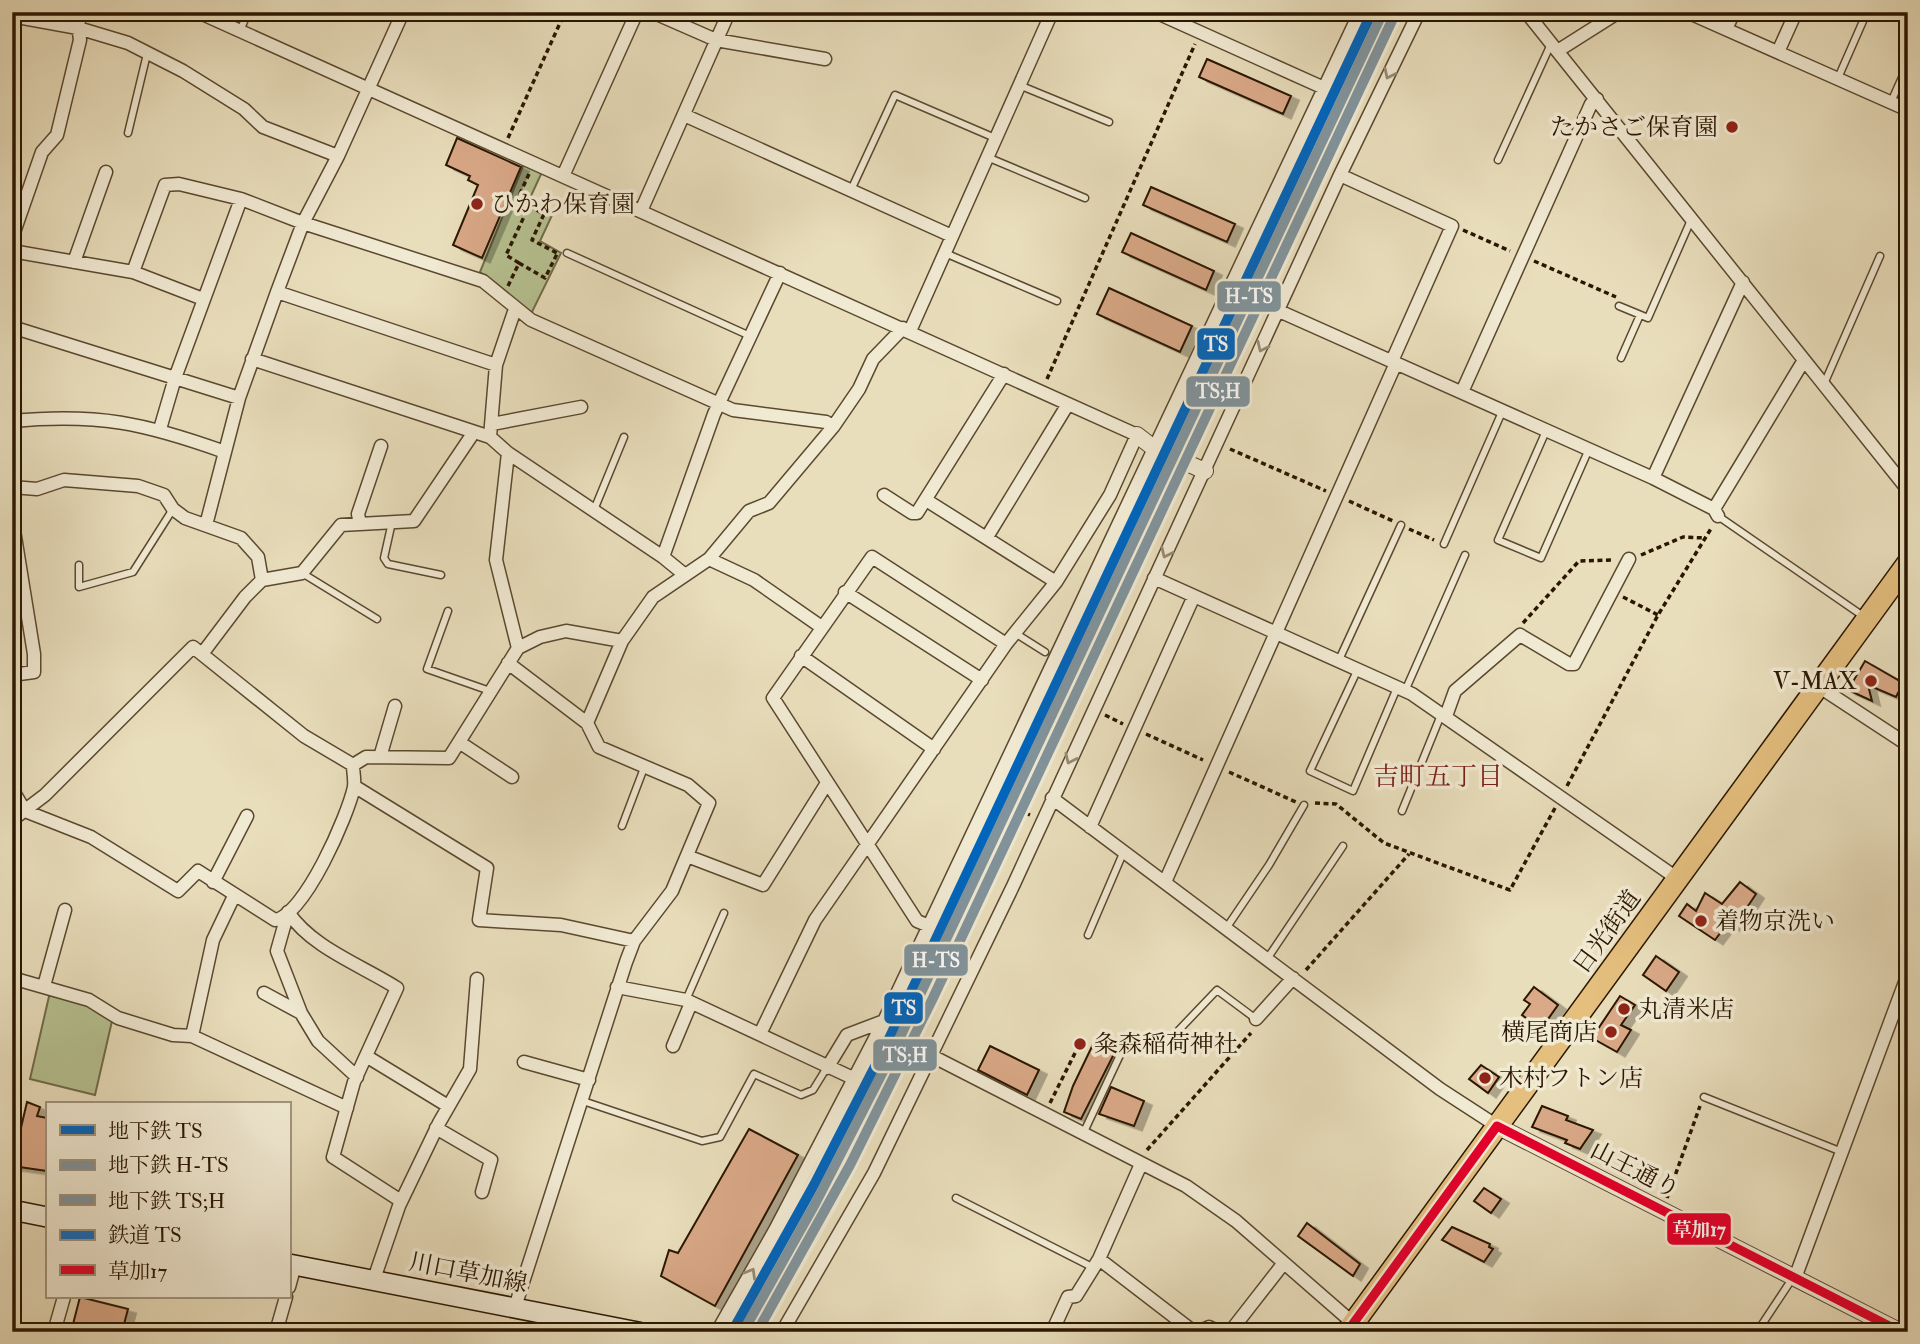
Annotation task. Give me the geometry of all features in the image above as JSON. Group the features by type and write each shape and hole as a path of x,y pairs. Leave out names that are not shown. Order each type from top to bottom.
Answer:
{"main road":[{"name":"日光街道","path":"1350,1327 1908,563"},
{"path":"12,1210 46,1217"},
{"name":"川口草加線","path":"292,1264 638,1332"}],"street":[{"path":"12,238 42,152 57,135 80,40 78,28 82,12"},
{"path":"198,12 1004,374 1137,435 1155,449 1205,471"},
{"path":"206,525 239,398 303,223 338,156 403,12"},
{"path":"563,176 637,12"},
{"path":"652,12 716,40 825,59"},
{"path":"641,211 729,12"},
{"path":"587,723 622,641 653,597 709,559 750,511 769,503 832,427 859,389 873,359 906,330 945,253 1052,12"},
{"path":"1155,12 1324,88"},
{"path":"717,1332 775,1230 884,1021 1360,12"},
{"path":"782,1332 874,1173 1013,886 1340,175 1419,12"},
{"path":"1526,12 1908,490"},
{"path":"1687,12 1908,110"},
{"path":"1726,29 1734,12"},
{"path":"1778,52 1796,12"},
{"path":"1555,46 1613,14"},
{"path":"12,16 78,28 148,52 244,109 263,127 338,156"},
{"path":"1462,392 1591,104 1597,99"},
{"path":"684,115 952,236"},
{"path":"74,262 106,172"},
{"path":"1165,882 1277,634 1451,225 1340,175"},
{"path":"133,272 165,185 179,184 241,199 303,223 483,281 531,320 733,410 826,422 832,427"},
{"path":"160,429 175,378 241,199"},
{"path":"12,251 133,272 203,299"},
{"path":"663,557 719,404 780,273"},
{"path":"1653,478 1742,282"},
{"path":"277,292 496,365"},
{"path":"515,309 496,365 491,431 508,453 663,557 685,575"},
{"path":"1279,311 1653,478 1716,512 1804,360"},
{"path":"12,327 239,398"},
{"path":"252,359 474,432 491,431 581,407"},
{"path":"884,495 912,513 917,513 1004,374"},
{"path":"987,537 1068,404"},
{"path":"12,421 62,417 114,420 160,429 225,452"},
{"path":"202,654 245,597 262,580 302,572 341,525 414,521 474,432"},
{"path":"760,1034 815,920 1006,644 1056,582 1110,495 1137,435"},
{"path":"360,524 358,514 381,446"},
{"path":"508,453 496,560 518,648"},
{"path":"12,487 37,489 64,480 138,486 164,495 173,509 185,518 241,538 258,557 262,580"},
{"path":"926,500 1056,582"},
{"path":"12,518 34,654 34,672 12,675"},
{"path":"929,926 918,920 773,698 820,626 872,556 1006,644"},
{"path":"709,559 754,580 820,626"},
{"path":"1444,715 1455,691 1520,635 1569,664 1574,664 1629,559"},
{"path":"1154,578 1401,690 1444,715 1678,880"},
{"path":"845,592 982,680"},
{"path":"1090,827 1194,596"},
{"path":"353,765 366,757 449,758 518,648 540,636 566,631 622,641"},
{"path":"12,820 25,811 192,648 304,736 353,765"},
{"path":"801,656 934,749"},
{"path":"508,663 587,723 599,747 688,785 709,803 672,891 635,941 617,987 583,1101 515,1307"},
{"path":"1818,686 1908,745"},
{"path":"380,757 395,706"},
{"path":"459,742 512,777"},
{"path":"12,789 25,811 91,837 178,891 198,871 275,920 288,912 315,879 326,860 354,786 353,765"},
{"path":"687,856 763,885 827,783"},
{"path":"354,786 487,868 479,920 561,925 635,941"},
{"path":"1052,798 1440,1089 1497,1126"},
{"path":"213,882 247,816"},
{"path":"192,1036 213,940 234,896"},
{"path":"44,986 65,910"},
{"path":"288,912 277,951 301,1013 318,1041 357,1077"},
{"path":"288,912 296,925 352,963 397,988 357,1077 333,1157 401,1201"},
{"path":"1794,1277 1843,1153 1908,974"},
{"path":"12,978 89,1000 118,1018 173,1035 192,1036 347,1108"},
{"path":"374,1279 401,1201 436,1128 470,1069 477,979"},
{"path":"1256,1019 1295,980"},
{"path":"617,987 688,1002 855,1079"},
{"path":"264,993 301,1013"},
{"path":"673,1046 688,1002"},
{"path":"827,1068 847,1035 884,1021"},
{"path":"930,1055 1186,1186 1236,1221 1350,1327"},
{"path":"366,1056 449,1106"},
{"path":"524,1062 589,1080"},
{"name":"山王通り","path":"1497,1126 1901,1332"},
{"path":"436,1128 491,1160 482,1192"},
{"path":"1052,1332 1068,1297 1076,1297 1096,1264 1140,1163"},
{"path":"1096,1264 1196,1332 1209,1326 1219,1332"},
{"path":"1230,1332 1283,1264"},
{"path":"54,1332 64,1298"},
{"path":"276,1332 286,1298"}],"lane":[{"path":"240,31 248,12"},
{"path":"1838,78 1867,12"},
{"path":"1497,160 1555,46"},
{"path":"128,132 148,52"},
{"path":"1891,102 1908,64"},
{"path":"1019,85 1109,122"},
{"path":"851,190 895,95 995,138"},
{"path":"987,157 1085,198"},
{"path":"1619,306 1648,318 1692,219"},
{"path":"567,253 751,336"},
{"path":"945,253 1056,301"},
{"path":"1824,386 1880,257"},
{"path":"1621,358 1640,315"},
{"path":"1444,544 1502,412"},
{"path":"1546,430 1498,540 1541,558 1588,449"},
{"path":"594,510 624,437"},
{"path":"79,565 79,587 132,572 173,509"},
{"path":"1716,512 1867,619"},
{"path":"392,522 384,558 388,564 441,575"},
{"path":"1338,662 1401,525"},
{"path":"1357,671 1310,771 1353,791 1465,555"},
{"path":"302,572 377,620"},
{"path":"448,611 427,669 489,691"},
{"path":"1015,633 1045,652"},
{"path":"1402,811 1444,715"},
{"path":"622,826 644,768"},
{"path":"1227,928 1269,865 1304,805"},
{"path":"1267,959 1343,846"},
{"path":"1088,935 1124,852"},
{"path":"688,1002 724,913"},
{"path":"1158,1052 1217,990 1256,1019"},
{"path":"1083,1134 1120,1055"},
{"path":"583,1101 702,1141 720,1137 754,1074 802,1095 813,1090 827,1068"},
{"path":"1704,1097 1843,1153"},
{"path":"956,1198 1096,1264"},
{"path":"1757,1332 1794,1277"}],"path":[{"path":"504,149 565,12"},
{"path":"1045,384 1200,32"},
{"path":"534,163 517,200 544,214 533,240 557,253 567,253"},
{"path":"529,206 506,254 545,278 557,253"},
{"path":"1451,225 1621,299 1619,306"},
{"path":"502,297 519,263"},
{"path":"1093,709 1304,805 1336,804 1384,843 1510,890 1658,615 1705,538 1716,512"},
{"path":"1515,630 1579,561 1629,559 1683,537 1705,538"},
{"path":"1612,591 1658,615"},
{"path":"996,800 1036,817"},
{"path":"1295,980 1409,854"},
{"path":"1140,1163 1149,1146 1256,1026 1256,1019"},
{"path":"1045,1114 1076,1051"},
{"path":"1663,1209 1704,1097"}],"green space":[{"path":"524,164 542,172 530,198 554,211 540,241 561,253 531,314 480,272"},
{"path":"50,992 82,1001 112,1021 95,1095 30,1079"}],"building":[{"path":"1207,59 1291,96 1283,114 1199,77"},
{"path":"457,138 521,167 482,258 453,245 478,185 468,180 470,176 446,165"},
{"path":"1151,187 1235,224 1227,242 1143,205"},
{"path":"1131,233 1214,271 1206,290 1122,252"},
{"path":"1109,288 1192,326 1180,352 1097,314"},
{"path":"1865,661 1903,683 1896,697 1868,685 1872,701 1848,690"},
{"path":"1740,882 1756,894 1734,927 1727,924 1715,940 1679,916 1687,904 1696,911 1705,893 1722,904"},
{"path":"1656,956 1679,972 1666,991 1643,975"},
{"path":"1534,987 1558,1005 1541,1029 1522,1015 1530,1004 1524,1000"},
{"path":"1620,996 1635,1005 1621,1025 1631,1030 1617,1052 1592,1038"},
{"path":"1095,1040 1116,1050 1081,1119 1064,1112"},
{"path":"990,1046 1039,1070 1027,1095 978,1070"},
{"path":"1481,1065 1499,1077 1488,1093 1469,1079"},
{"path":"1111,1087 1144,1101 1134,1126 1099,1114"},
{"path":"27,1102 40,1107 37,1116 46,1118 46,1171 12,1166"},
{"path":"1542,1106 1568,1116 1566,1120 1593,1130 1580,1149 1565,1143 1567,1140 1532,1127"},
{"path":"749,1129 798,1155 715,1306 661,1276 669,1250 678,1253"},
{"path":"1484,1188 1501,1199 1491,1213 1474,1201"},
{"path":"1307,1223 1360,1264 1353,1276 1298,1236"},
{"path":"1452,1227 1490,1244 1489,1247 1493,1249 1484,1262 1442,1240"},
{"path":"80,1298 128,1309 122,1332 71,1332"}],"metro line":[{"name":"TS","path":"732,1332 814,1185 887,1043 1372,12"},
{"name":"H-TS","path":"743,1332 815,1204 893,1052 1383,12"},
{"name":"TS;H","path":"757,1332 850,1165 933,998 1396,12"}],"rail line":[{"name":"TS","path":"757,1332 826,1210 904,1057 1394,17"}],"transit line":[{"name":"草加17","path":"1497,1126 1901,1332"},
{"name":"草加17","path":"1347,1332 1497,1126"}],"place":[{"name":"たかさご保育園","path":"1732,127"},
{"name":"ひかわ保育園","path":"477,204"},
{"name":"V-MAX","path":"1871,681"},
{"name":"着物京洗い","path":"1701,921"},
{"name":"丸清米店","path":"1624,1009"},
{"name":"横尾商店","path":"1611,1032"},
{"name":"粂森稲荷神社","path":"1080,1044"},
{"name":"木村フトン店","path":"1485,1078"}],"district":[{"name":"吉町五丁目","path":"1438,777"}]}
